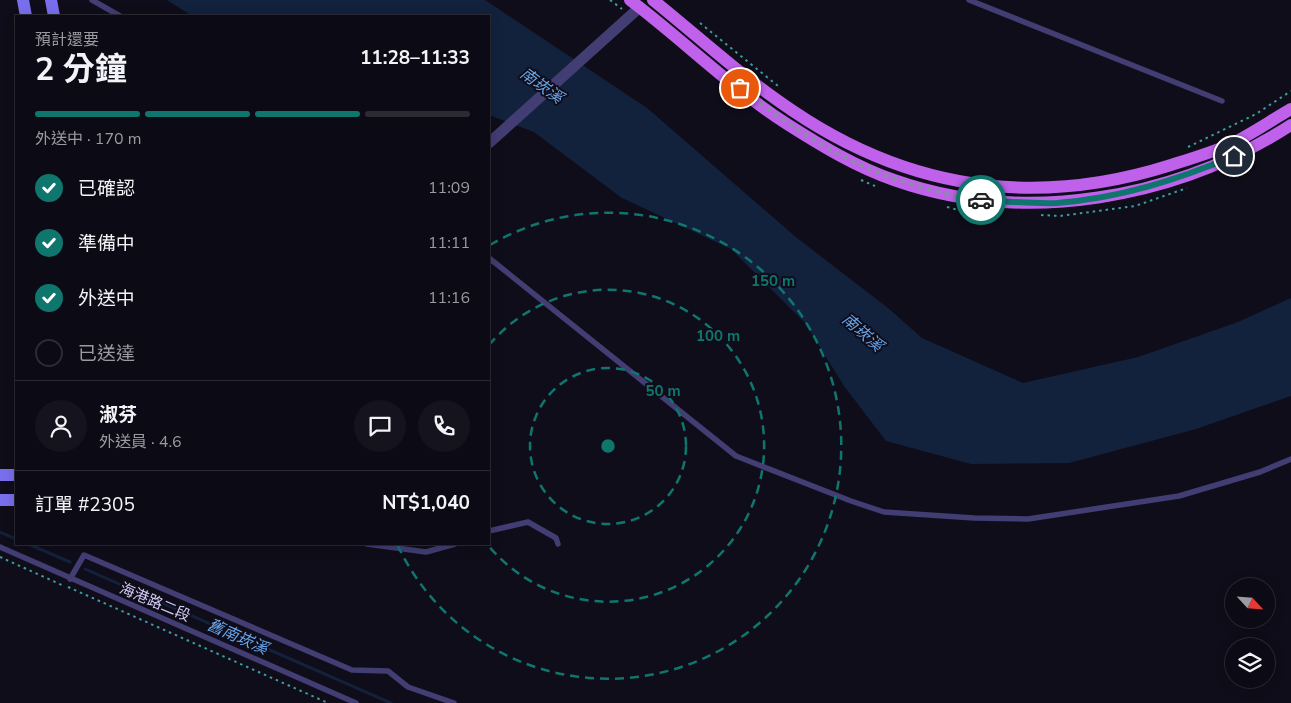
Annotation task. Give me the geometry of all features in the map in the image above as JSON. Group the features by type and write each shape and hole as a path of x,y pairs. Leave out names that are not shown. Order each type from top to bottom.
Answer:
{"main road":[{"path":"653,0 748,78 793,111 851,145 896,166 970,184 1028,188 1105,182 1153,171 1229,145 1291,109"},
{"path":"636,4 786,123 846,158 888,178 966,199 1056,203 1110,196 1154,186 1234,156 1291,125"}],"street":[{"path":"23,0 26,15"},
{"path":"51,0 54,15"},
{"path":"490,142 592,50 636,4"},
{"path":"0,476 15,475"},
{"path":"0,500 15,500"}],"lane":[{"path":"92,0 118,15"},
{"path":"969,0 1222,101"},
{"path":"490,259 736,456 884,512 974,518 1028,519 1179,496 1260,472 1291,459"},
{"path":"490,531 528,522 556,538 558,544"},
{"path":"374,545 426,552 451,545"},
{"name":"海港路二段","path":"0,547 356,703"},
{"path":"70,579 84,555 352,670 388,671 408,687 454,703"}],"path":[{"path":"610,0 636,4"},
{"path":"698,22 785,91"},
{"path":"1186,147 1256,114 1291,91"},
{"path":"860,180 877,187"},
{"path":"1035,214 1060,216 1135,206 1194,186"},
{"path":"943,206 962,211 981,212"},
{"path":"0,557 328,703"}],"water":[{"name":"南崁溪","path":"167,0 485,0 647,108 797,238 888,308 922,338 1023,383 1138,357 1238,322 1291,298 1291,396 1196,429 1069,463 971,464 886,441 844,386 805,323 731,249 622,198 534,132 490,115 490,15 190,15"}],"waterway":[{"name":"舊南崁溪","path":"0,532 15,539"},
{"name":"舊南崁溪","path":"30,545 70,562"},
{"name":"舊南崁溪","path":"85,569 391,703"}],"way so far":[{"path":"740,88 786,123 846,158 882,175 966,199 981,200"}],"route":[{"path":"981,200 1056,203 1110,196 1154,186 1192,174 1234,156"}]}
